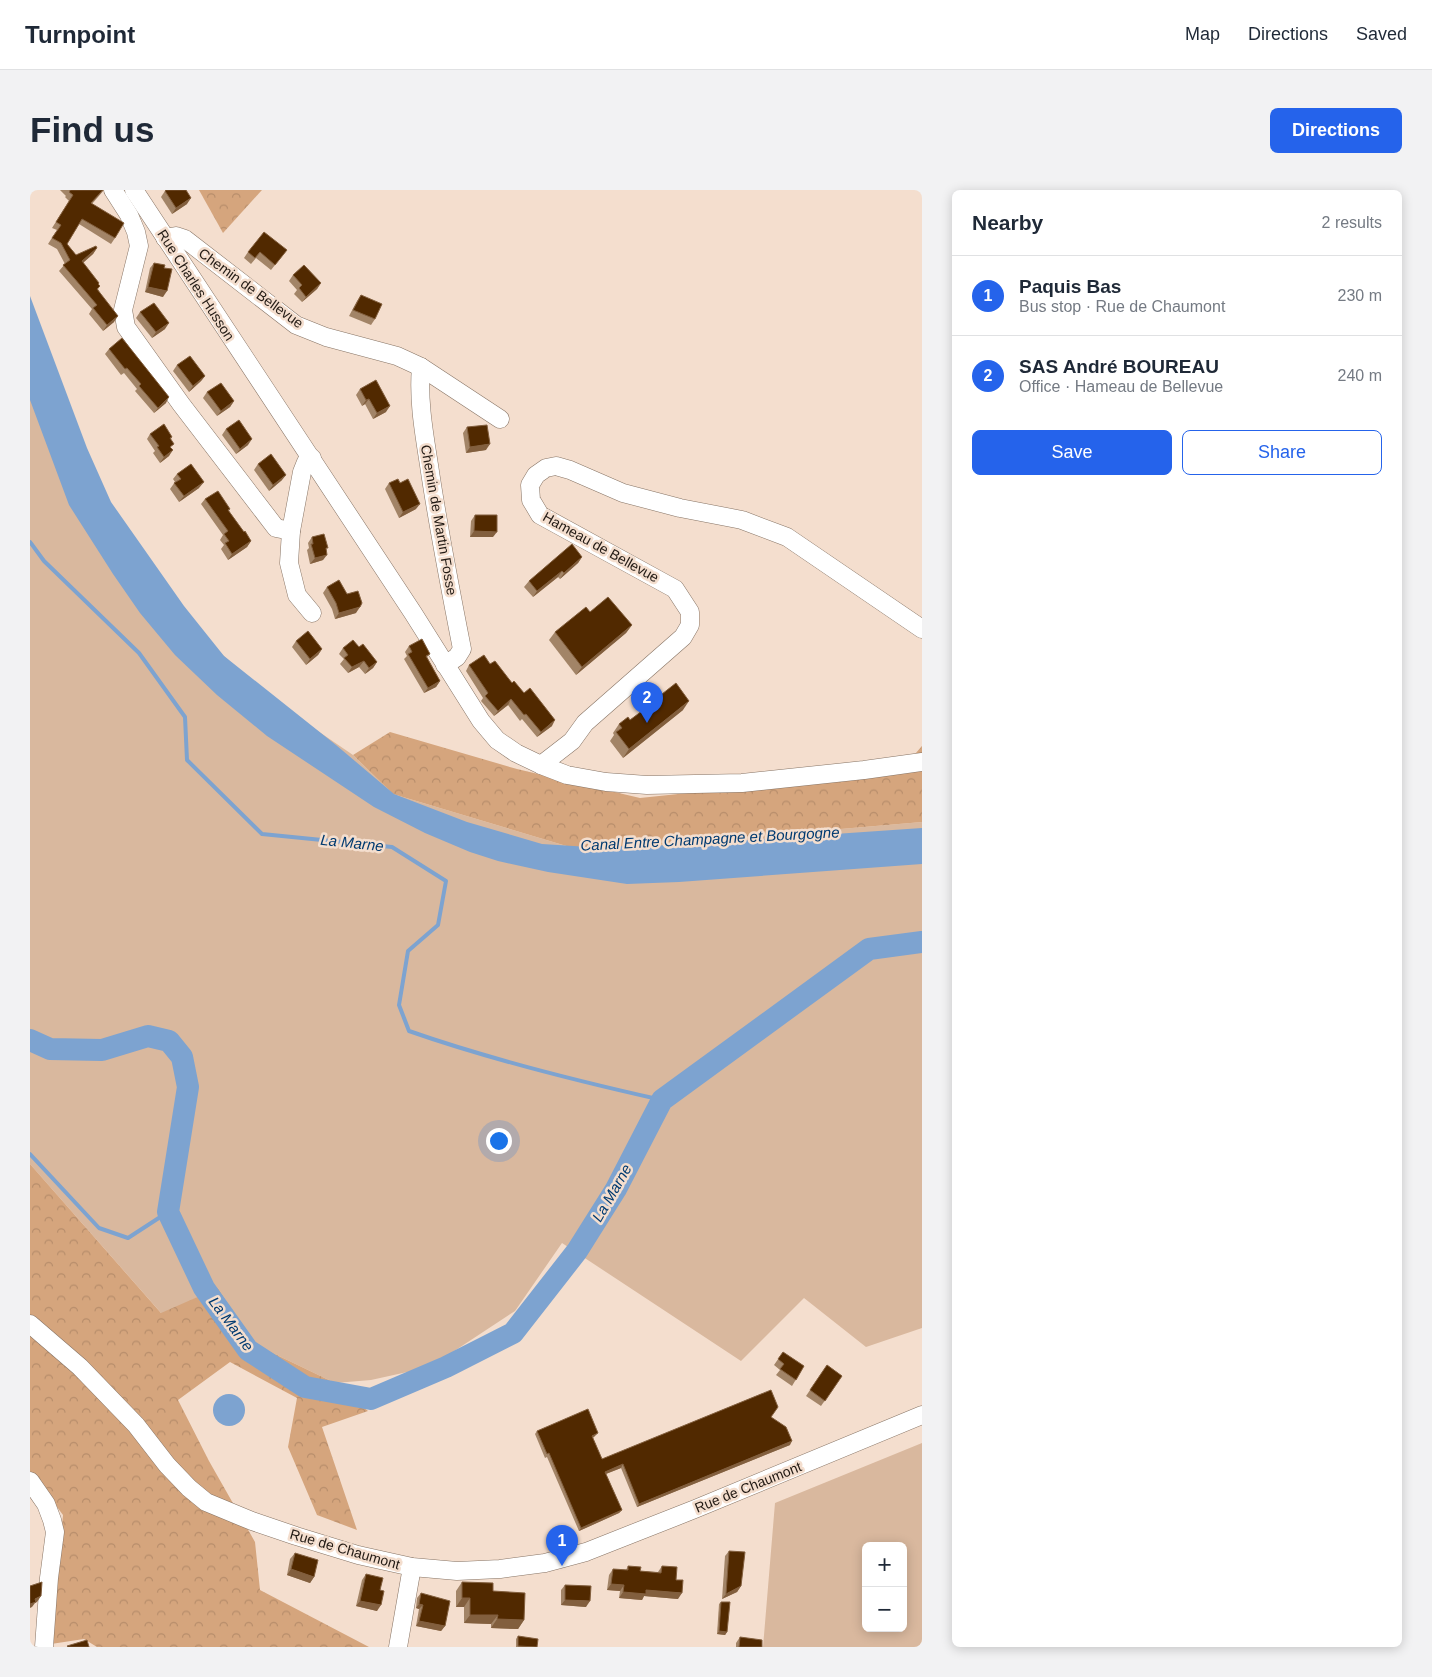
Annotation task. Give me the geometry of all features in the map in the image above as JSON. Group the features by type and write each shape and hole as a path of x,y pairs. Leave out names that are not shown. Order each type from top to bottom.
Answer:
{"street":[{"path":"113,190 129,215 139,246 123,310 126,327 181,404 276,528 291,531"},
{"name":"Rue Charles Husson","path":"134,190 414,613 480,721 497,740 516,753 567,775 606,782 647,786 742,783 922,762"},
{"name":"Chemin de Bellevue","path":"165,238 176,236 185,239 296,325 326,337 397,356 421,367 500,419"},
{"name":"Chemin de Martin Fosse","path":"421,367 419,383 423,426 462,649 458,657 445,665"},
{"path":"312,458 306,462 302,472 291,531 290,563 297,595 312,613"},
{"name":"Hameau de Bellevue","path":"541,765 572,741 585,723 683,637 690,625 690,612 675,590 540,515 531,500 530,485 536,475 546,468 556,466 570,470 623,493 680,508 742,520 787,537 922,629"},
{"name":"Rue de Chaumont","path":"30,1324 80,1366 136,1426 167,1466 206,1502 252,1521 296,1536 358,1555 412,1567 458,1571 500,1569 535,1565 586,1552 922,1416"},
{"path":"30,1480 46,1504 54,1532 44,1647"},
{"path":"398,1647 412,1567"}],"shaded area":[{"path":"30,391 180,615 268,697 353,755 393,794 583,851 922,822 922,1328 866,1347 804,1298 741,1361 562,1243 515,1311 430,1367 371,1380 335,1383 254,1344 218,1288 162,1314 30,1164"},
{"path":"922,1443 922,1647 763,1647 775,1503"}],"green space":[{"path":"199,190 262,190 223,233"},
{"path":"390,732 517,769 640,798 900,771 922,746 922,822 583,851 393,794 353,755"},
{"path":"30,1164 161,1313 218,1288 254,1344 335,1383 368,1411 322,1427 357,1530 317,1515 288,1447 297,1398 230,1362 178,1400 209,1461 255,1542 260,1590 369,1647 97,1647 84,1639 51,1644 63,1515 30,1471"}],"water":[{"path":"30,296 87,448 111,502 184,606 224,656 394,794 467,822 542,844 589,847 677,845 922,828 922,864 679,882 627,884 548,872 498,861 470,852 425,833 374,807 267,736 217,695 175,655 140,613 113,574 69,505 30,400"},
{"path":"229,1394 235,1395 240,1399 244,1404 244,1416 240,1421 235,1425 229,1426 223,1425 218,1421 214,1416 213,1410 214,1404 218,1399 223,1395"}],"building":[{"path":"70,190 103,190 91,203 124,223 115,238 82,219 67,244 76,255 96,246 97,248 82,261 99,283 100,286 97,289 118,316 107,325 93,308 97,305 63,265 70,260 61,243 52,238 61,225 56,222 73,195 69,192"},
{"path":"166,190 186,190 191,198 176,208"},
{"path":"264,232 287,250 275,265 260,252 255,258 248,252"},
{"path":"154,263 165,265 164,268 172,269 167,291 148,287"},
{"path":"304,265 321,283 306,297 299,288 302,285 293,275"},
{"path":"361,295 382,304 375,319 353,310"},
{"path":"154,303 169,323 156,332 140,312"},
{"path":"122,338 169,397 158,408 139,386 141,384 127,368 125,369 109,349"},
{"path":"190,356 205,376 193,386 177,365"},
{"path":"376,380 390,406 377,413 369,399 366,400 360,389"},
{"path":"221,383 234,401 221,411 207,392"},
{"path":"239,420 252,439 240,449 226,429"},
{"path":"164,424 174,444 170,447 173,450 164,457 150,434"},
{"path":"487,425 490,444 470,447 467,427"},
{"path":"271,454 286,475 273,485 258,464"},
{"path":"191,464 204,482 184,496 174,483 181,479 177,474"},
{"path":"398,479 400,483 408,479 420,504 403,512 389,483"},
{"path":"218,491 230,509 228,510 251,541 232,554 225,543 229,541 224,534 228,531 205,499"},
{"path":"475,515 497,515 497,532 474,531"},
{"path":"324,534 328,548 326,548 327,555 315,558 311,544 313,544 312,537"},
{"path":"572,544 582,557 564,573 562,571 537,591 529,581"},
{"path":"339,580 347,594 358,591 362,603 360,607 339,613 327,587"},
{"path":"608,597 632,625 582,667 555,632 586,607 590,612"},
{"path":"308,631 322,649 310,659 296,641"},
{"path":"422,639 430,654 426,656 440,681 428,688 408,654 412,652 409,646"},
{"path":"353,640 359,647 363,644 377,662 369,668 364,661 352,667 344,658 348,655 343,648"},
{"path":"484,655 490,664 495,661 512,683 514,681 524,693 530,688 555,720 541,732 511,699 498,711 485,696 488,693 469,665"},
{"path":"676,683 689,701 629,749 616,732 622,728 619,724 628,717 630,720 650,705 648,703"},
{"path":"783,1352 804,1366 796,1380 780,1369 784,1364 778,1359"},
{"path":"827,1365 842,1376 825,1401 810,1390"},
{"path":"771,1390 778,1407 771,1417 786,1427 792,1441 639,1504 623,1464 605,1472 622,1510 581,1528 549,1453 547,1454 537,1431 588,1409 598,1433 592,1436 602,1459"},
{"path":"729,1551 745,1552 741,1586 726,1594"},
{"path":"295,1553 318,1560 314,1577 291,1569"},
{"path":"628,1566 641,1567 640,1571 661,1573 662,1566 677,1567 676,1580 683,1580 682,1593 646,1590 646,1594 623,1592 624,1585 611,1584 613,1569 628,1570"},
{"path":"366,1574 383,1578 380,1590 384,1591 381,1605 360,1601"},
{"path":"42,1582 41,1596 35,1599 36,1602 30,1604 30,1586"},
{"path":"462,1582 493,1583 493,1591 525,1593 524,1620 497,1619 498,1615 470,1615 470,1598 462,1598"},
{"path":"565,1585 591,1586 590,1601 565,1600"},
{"path":"421,1593 450,1601 445,1626 419,1621 423,1605 419,1604"},
{"path":"721,1602 730,1602 727,1632 719,1631"},
{"path":"518,1636 538,1639 537,1647 518,1646"},
{"path":"740,1637 762,1640 762,1647 739,1647"},
{"path":"87,1640 89,1647 67,1646"}],"waterway":[{"name":"La Marne","path":"30,542 44,561 139,653 185,717 187,760 262,834 392,847 446,881 438,925 408,951 399,1005 409,1031 535,1069 662,1100"},
{"name":"La Marne","path":"30,1040 50,1049 102,1050 148,1036 169,1041 182,1057 188,1087 168,1212 204,1288 248,1350 305,1387 371,1399 446,1367 513,1333 577,1251 616,1189 662,1100 869,949 922,942"},
{"path":"30,1154 99,1228 128,1238 168,1212"}],"place":[{"name":"SAS André BOUREAU","path":"647,723"},
{"name":"Paquis Bas","path":"562,1566"}],"water label":[{"name":"Canal Entre Champagne et Bourgogne","path":"710,839"}]}
